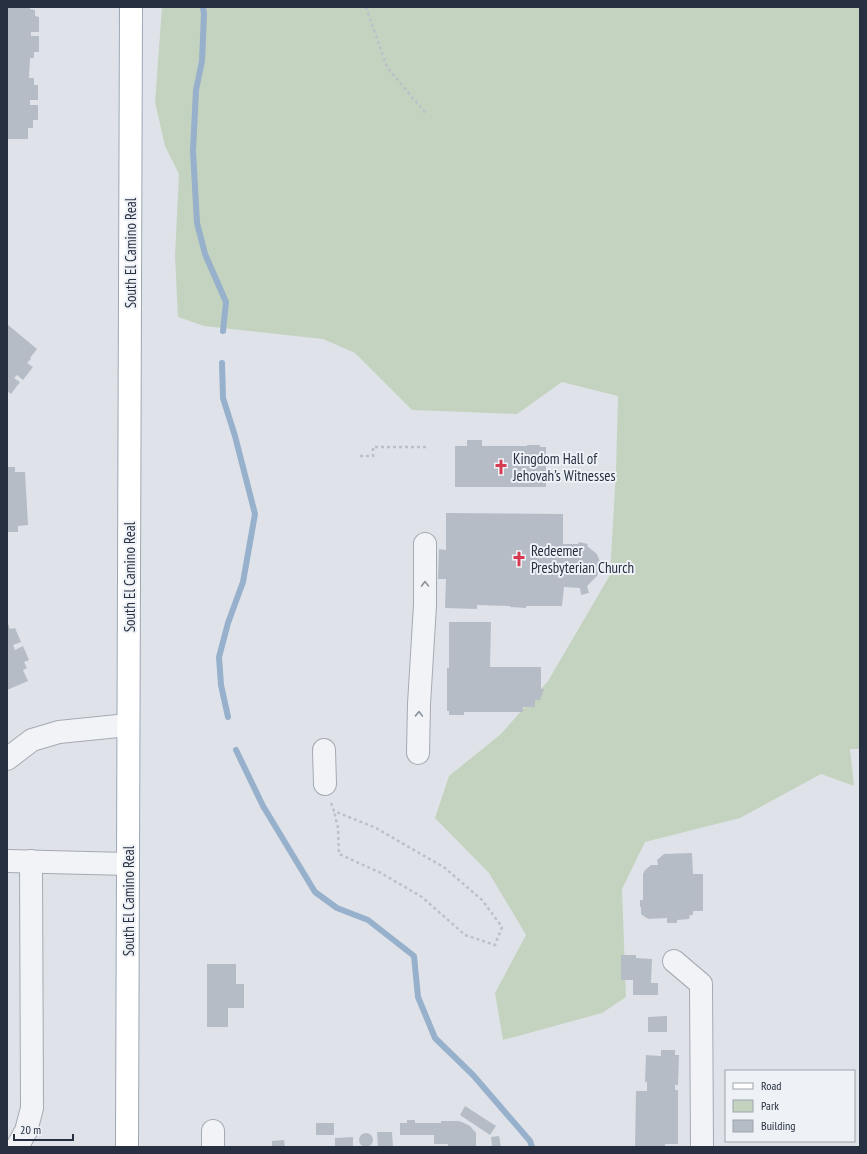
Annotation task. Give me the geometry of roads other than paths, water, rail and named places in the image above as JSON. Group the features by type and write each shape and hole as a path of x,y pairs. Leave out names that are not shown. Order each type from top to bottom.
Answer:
{"main road":[{"name":"South El Camino Real","path":"127,1147 131,7"}],"street":[{"path":"418,753 419,704 425,605 425,544"},
{"path":"7,759 32,740 59,732 128,725"},
{"path":"324,750 325,784"},
{"path":"7,861 128,864"},
{"path":"16,1147 26,1131 32,1108 31,861"},
{"path":"674,961 701,984 702,1147"}],"waterway":[{"path":"203,7 202,61 196,90 193,151 197,223 205,254 226,302 223,331"},
{"path":"222,363 223,398 235,436 255,514 243,582 228,623 219,657 221,685 228,717"},
{"path":"236,750 263,806 315,892 337,908 368,920 414,956 418,997 435,1038 473,1075 530,1141 532,1147"}],"place":[{"name":"Kingdom Hall of Jehovah’s Witnesses","path":"501,467"},
{"name":"Redeemer Presbyterian Church","path":"519,559"}]}
